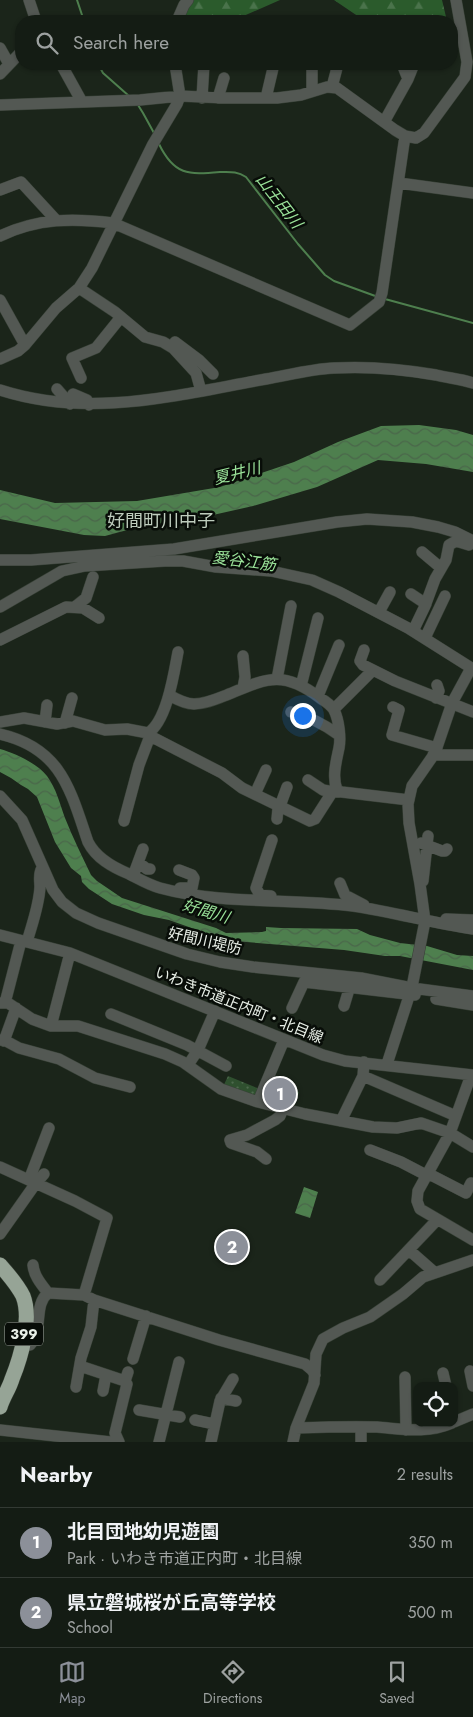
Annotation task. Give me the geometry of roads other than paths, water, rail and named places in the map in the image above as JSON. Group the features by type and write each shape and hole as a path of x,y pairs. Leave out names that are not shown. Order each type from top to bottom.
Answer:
{"highway":[{"name":"399","path":"0,1265 16,1283 23,1297 26,1312 23,1344 4,1386 0,1407"}],"street":[{"path":"29,0 34,15"},
{"path":"180,15 188,0"},
{"path":"0,106 140,100 180,96 266,98 289,96 332,87 337,88 405,136 416,138 424,133 469,71 456,0"},
{"path":"0,48 9,64"},
{"path":"0,74 15,58"},
{"path":"64,70 82,102"},
{"path":"0,359 18,351 25,345 56,308 80,288 180,96 176,70"},
{"path":"202,98 204,70"},
{"path":"266,98 273,70"},
{"path":"312,70 312,91"},
{"path":"332,87 336,70"},
{"path":"404,70 408,79"},
{"path":"384,122 412,70"},
{"path":"218,98 224,78"},
{"path":"0,236 11,231 56,220 76,219 113,223 345,324 352,324 381,298 405,136"},
{"path":"0,190 22,182 56,220"},
{"path":"399,183 473,193"},
{"path":"80,288 121,317 145,337 163,342 174,348 196,373 201,390"},
{"path":"0,300 4,314 25,345"},
{"path":"81,378 72,358 96,348 121,317"},
{"path":"163,342 170,339 180,345 213,374"},
{"path":"0,390 26,398 71,399 90,405 139,402 333,368 394,368 473,383"},
{"path":"57,389 71,399"},
{"path":"0,560 31,560 174,549 337,522 367,519 412,522 438,527 455,532 473,541"},
{"path":"413,631 446,560 447,548 450,542 456,540 473,547"},
{"path":"422,552 441,568"},
{"path":"45,580 67,557"},
{"path":"0,607 62,571 85,566 165,560 216,567 271,571 312,580 379,612 425,638 471,670 451,704 435,752 412,786 409,800 409,823 425,921 411,990 388,1064"},
{"path":"76,606 86,598 93,577"},
{"path":"379,612 390,592"},
{"path":"411,594 426,604"},
{"path":"425,638 445,596"},
{"path":"0,640 66,607 76,606 89,610 99,618"},
{"path":"278,679 291,606"},
{"path":"301,686 318,618"},
{"path":"318,696 339,644"},
{"path":"364,650 360,661 363,665 394,681 473,712"},
{"path":"124,821 149,735 157,724 169,696 178,652"},
{"path":"242,656 245,677 242,688"},
{"path":"334,709 373,670"},
{"path":"169,696 185,703 195,704 214,700 266,680 278,679 301,686 318,696 334,709 339,736 339,747 335,765 337,792"},
{"path":"436,698 439,691 437,685"},
{"path":"65,723 72,698"},
{"path":"45,722 47,705"},
{"path":"393,707 399,710 392,735 435,752 473,755"},
{"path":"291,712 301,714 339,736"},
{"path":"0,722 24,718 57,724 76,722 105,730 127,729 149,735 219,772 255,794 312,821 322,807 337,792"},
{"path":"0,734 13,737 32,746 53,762 66,781 92,850 100,858 133,876 163,889 218,898 323,903 473,929"},
{"path":"255,794 266,770"},
{"path":"308,780 323,790 409,800"},
{"path":"277,819 278,808 287,787"},
{"name":"好間川堤防","path":"0,796 22,820 42,868 53,890 62,902 76,913 98,923 178,952 229,963 361,978 411,990 473,996"},
{"path":"272,840 256,888 260,895 277,897 283,902"},
{"path":"412,841 428,841 445,851 446,849"},
{"path":"421,888 424,879 428,841"},
{"path":"89,843 108,855"},
{"path":"133,876 143,849"},
{"path":"139,863 145,868 150,869"},
{"path":"42,868 39,876 40,886 36,910 2,1003 8,1003 32,1019 52,1026 72,1025 88,1028 165,1054 188,1065 220,1089 258,1102 341,1121 389,1128 421,1123 450,1134 473,1148"},
{"path":"163,889 167,887 192,888 194,876 179,870"},
{"path":"323,903 337,898 342,887 346,896 372,910"},
{"path":"425,921 432,919 473,920"},
{"name":"いわき市道正内町・北目線","path":"0,935 70,954 334,1059 472,1075"},
{"path":"52,1026 70,954"},
{"path":"292,1008 304,982 411,990 473,1005"},
{"path":"344,1006 350,986"},
{"path":"16,1008 2,1041 19,1048 59,1059 95,1078 130,1087"},
{"path":"188,1065 198,1050 215,1011"},
{"path":"111,1014 198,1050 226,1066"},
{"path":"258,1102 284,1040"},
{"path":"341,1121 363,1076 364,1062"},
{"path":"472,1075 450,1134 418,1191 417,1201 420,1209 473,1240"},
{"path":"363,1076 456,1116"},
{"path":"266,1159 257,1152 231,1144 230,1139 247,1135 275,1120 280,1116 283,1109"},
{"path":"0,1234 32,1181 49,1128"},
{"path":"237,1146 252,1142"},
{"path":"370,1150 401,1162 426,1175 431,1175 466,1193 471,1183 473,1184"},
{"path":"0,1167 107,1218 89,1298 91,1327 81,1358 76,1387"},
{"path":"32,1181 44,1174"},
{"path":"380,1280 437,1220"},
{"path":"409,1250 434,1272"},
{"path":"293,1442 296,1428 314,1383 316,1354 323,1339 370,1317 403,1294 423,1277 473,1260"},
{"path":"33,1265 37,1277 48,1293 89,1298 219,1340 305,1364 315,1375"},
{"path":"23,1344 30,1344 34,1340 38,1330 41,1300 48,1293"},
{"path":"133,1359 146,1316"},
{"path":"159,1442 178,1362"},
{"path":"80,1366 106,1375 126,1377 127,1384 115,1433 119,1442"},
{"path":"470,1371 473,1386"},
{"path":"443,1373 445,1382"},
{"path":"103,1391 106,1375"},
{"path":"405,1376 406,1430"},
{"path":"211,1442 221,1398 232,1379"},
{"path":"221,1398 236,1401"},
{"path":"139,1410 180,1418"},
{"path":"458,1420 473,1414"},
{"path":"195,1420 214,1424"},
{"path":"296,1428 335,1426 406,1430 420,1437 441,1427"},
{"path":"361,1427 361,1442"},
{"path":"0,1430 111,1442"}],"water":[{"path":"419,425 456,430 473,435 473,472 426,464 378,460 317,487 253,506 204,517 142,526 105,536 84,535 0,519 0,490 55,503 137,501 220,487 294,462 338,442 381,426"},
{"name":"好間川","path":"0,749 18,756 43,771 55,791 91,875 122,898 216,928 226,933 262,932 266,931 266,927 357,929 370,935 400,943 427,946 457,955 473,956 473,970 400,956 234,941 112,904 89,889 82,882 81,876 71,868 55,842 37,797 28,789 0,772"},
{"path":"304,1187 318,1192 310,1218 295,1213"}],"waterway":[{"name":"山王田川","path":"77,0 82,15"},
{"name":"山王田川","path":"101,70 129,96"},
{"name":"山王田川","path":"138,105 154,133"},
{"name":"山王田川","path":"159,144 170,162 183,171 191,173 233,172 246,177 298,244 325,275 334,281 378,297"},
{"name":"山王田川","path":"385,299 473,323"}],"place":[{"name":"北目団地幼児遊園","path":"280,1094"},
{"name":"県立磐城桜が丘高等学校","path":"232,1247"}],"district":[{"name":"好間町川中子","path":"161,521"}],"water label":[{"name":"夏井川","path":"237,473"},
{"name":"愛谷江筋","path":"244,561"}]}
